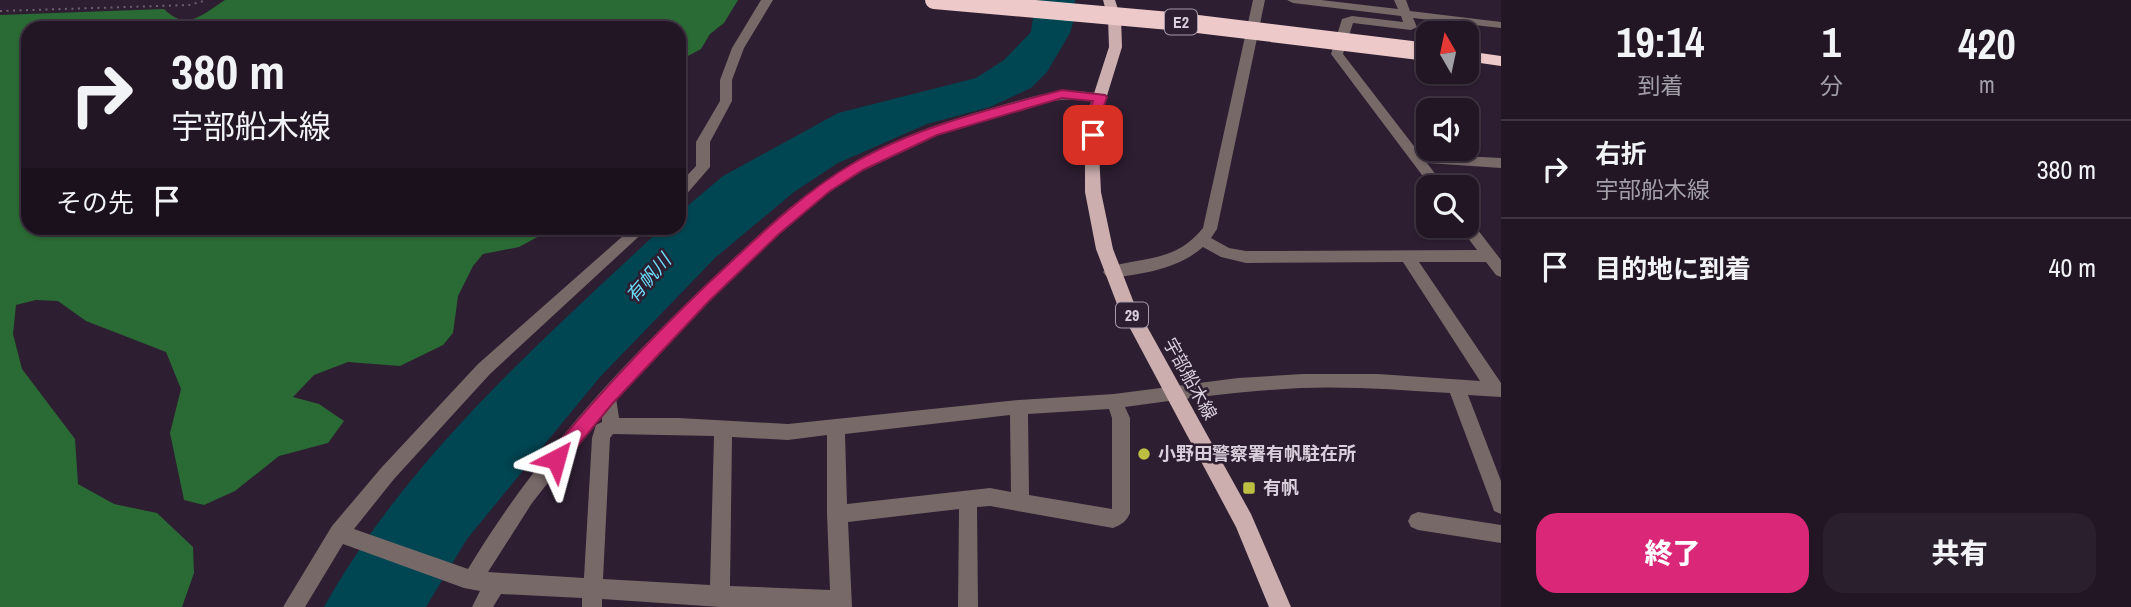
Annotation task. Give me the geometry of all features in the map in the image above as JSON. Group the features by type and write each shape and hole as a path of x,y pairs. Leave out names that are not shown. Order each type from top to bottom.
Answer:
{"highway":[{"name":"E2","path":"934,0 1168,21 1416,51"},
{"path":"1479,58 1501,61"}],"main road":[{"name":"宇部船木線","path":"1109,0 1117,41 1115,56 1094,114 1091,173 1101,239 1111,272 1244,521 1280,607"}],"street":[{"path":"686,185 703,167 703,142 726,101 726,80 738,48 767,0"},
{"path":"1111,272 1156,265 1203,242 1210,229 1216,204 1237,94 1259,0"},
{"path":"1293,0 1501,25"},
{"path":"1400,0 1410,27 1352,19 1346,21 1338,54 1416,158"},
{"path":"468,579 496,538 606,398 686,314 774,230 825,188 858,166 932,132 1062,94 1101,97"},
{"path":"1418,161 1429,175"},
{"path":"1467,161 1501,163"},
{"path":"293,607 388,473 484,369 633,235"},
{"path":"1476,238 1501,271"},
{"path":"1203,242 1226,253 1246,257 1489,256"},
{"path":"1407,256 1499,391"},
{"path":"592,599 601,438 602,431 611,426 679,426 788,432 1019,407 1114,401 1238,385 1302,381 1378,381 1499,391"},
{"path":"1456,387 1501,505"},
{"path":"606,398 610,404 611,426"},
{"path":"836,514 990,497 1113,519 1121,513 1121,418 1114,401"},
{"path":"1019,407 1020,502"},
{"path":"343,535 468,579 592,599 720,597 841,604 836,514 836,427"},
{"path":"720,597 723,430"},
{"path":"968,499 968,607"},
{"path":"1418,521 1501,534"},
{"path":"482,607 496,584"}],"path":[{"path":"0,10 189,5 207,0"}],"green space":[{"path":"225,0 738,0 724,23 710,34 701,49 686,60 686,21 21,21 21,235 541,235 519,247 483,254 473,266 458,296 453,333 443,345 400,366 348,362 314,375 293,397 319,404 344,421 328,443 279,456 235,491 204,505 184,500 170,433 181,389 166,352 86,321 58,301 36,300 16,305 13,334 22,369 75,439 78,484 114,504 157,513 193,547 194,573 182,607 0,607 0,15 164,9 180,19 188,20 202,15"}],"water":[{"name":"有帆川","path":"1028,0 1075,0 1070,33 1047,72 1031,88 990,107 927,124 838,163 794,192 716,257 600,377 467,539 426,607 324,607 358,552 395,501 478,405 655,235 686,235 686,207 723,176 838,113 976,78 1004,60 1031,32 1033,17"}],"place":[{"name":"小野田警察署有帆駐在所","path":"1144,454"},
{"name":"有帆","path":"1249,488"}],"route":[{"path":"556,459 606,398 705,296 774,230 825,188 858,166 932,132 1062,94 1101,97 1094,114 1093,135"}]}
